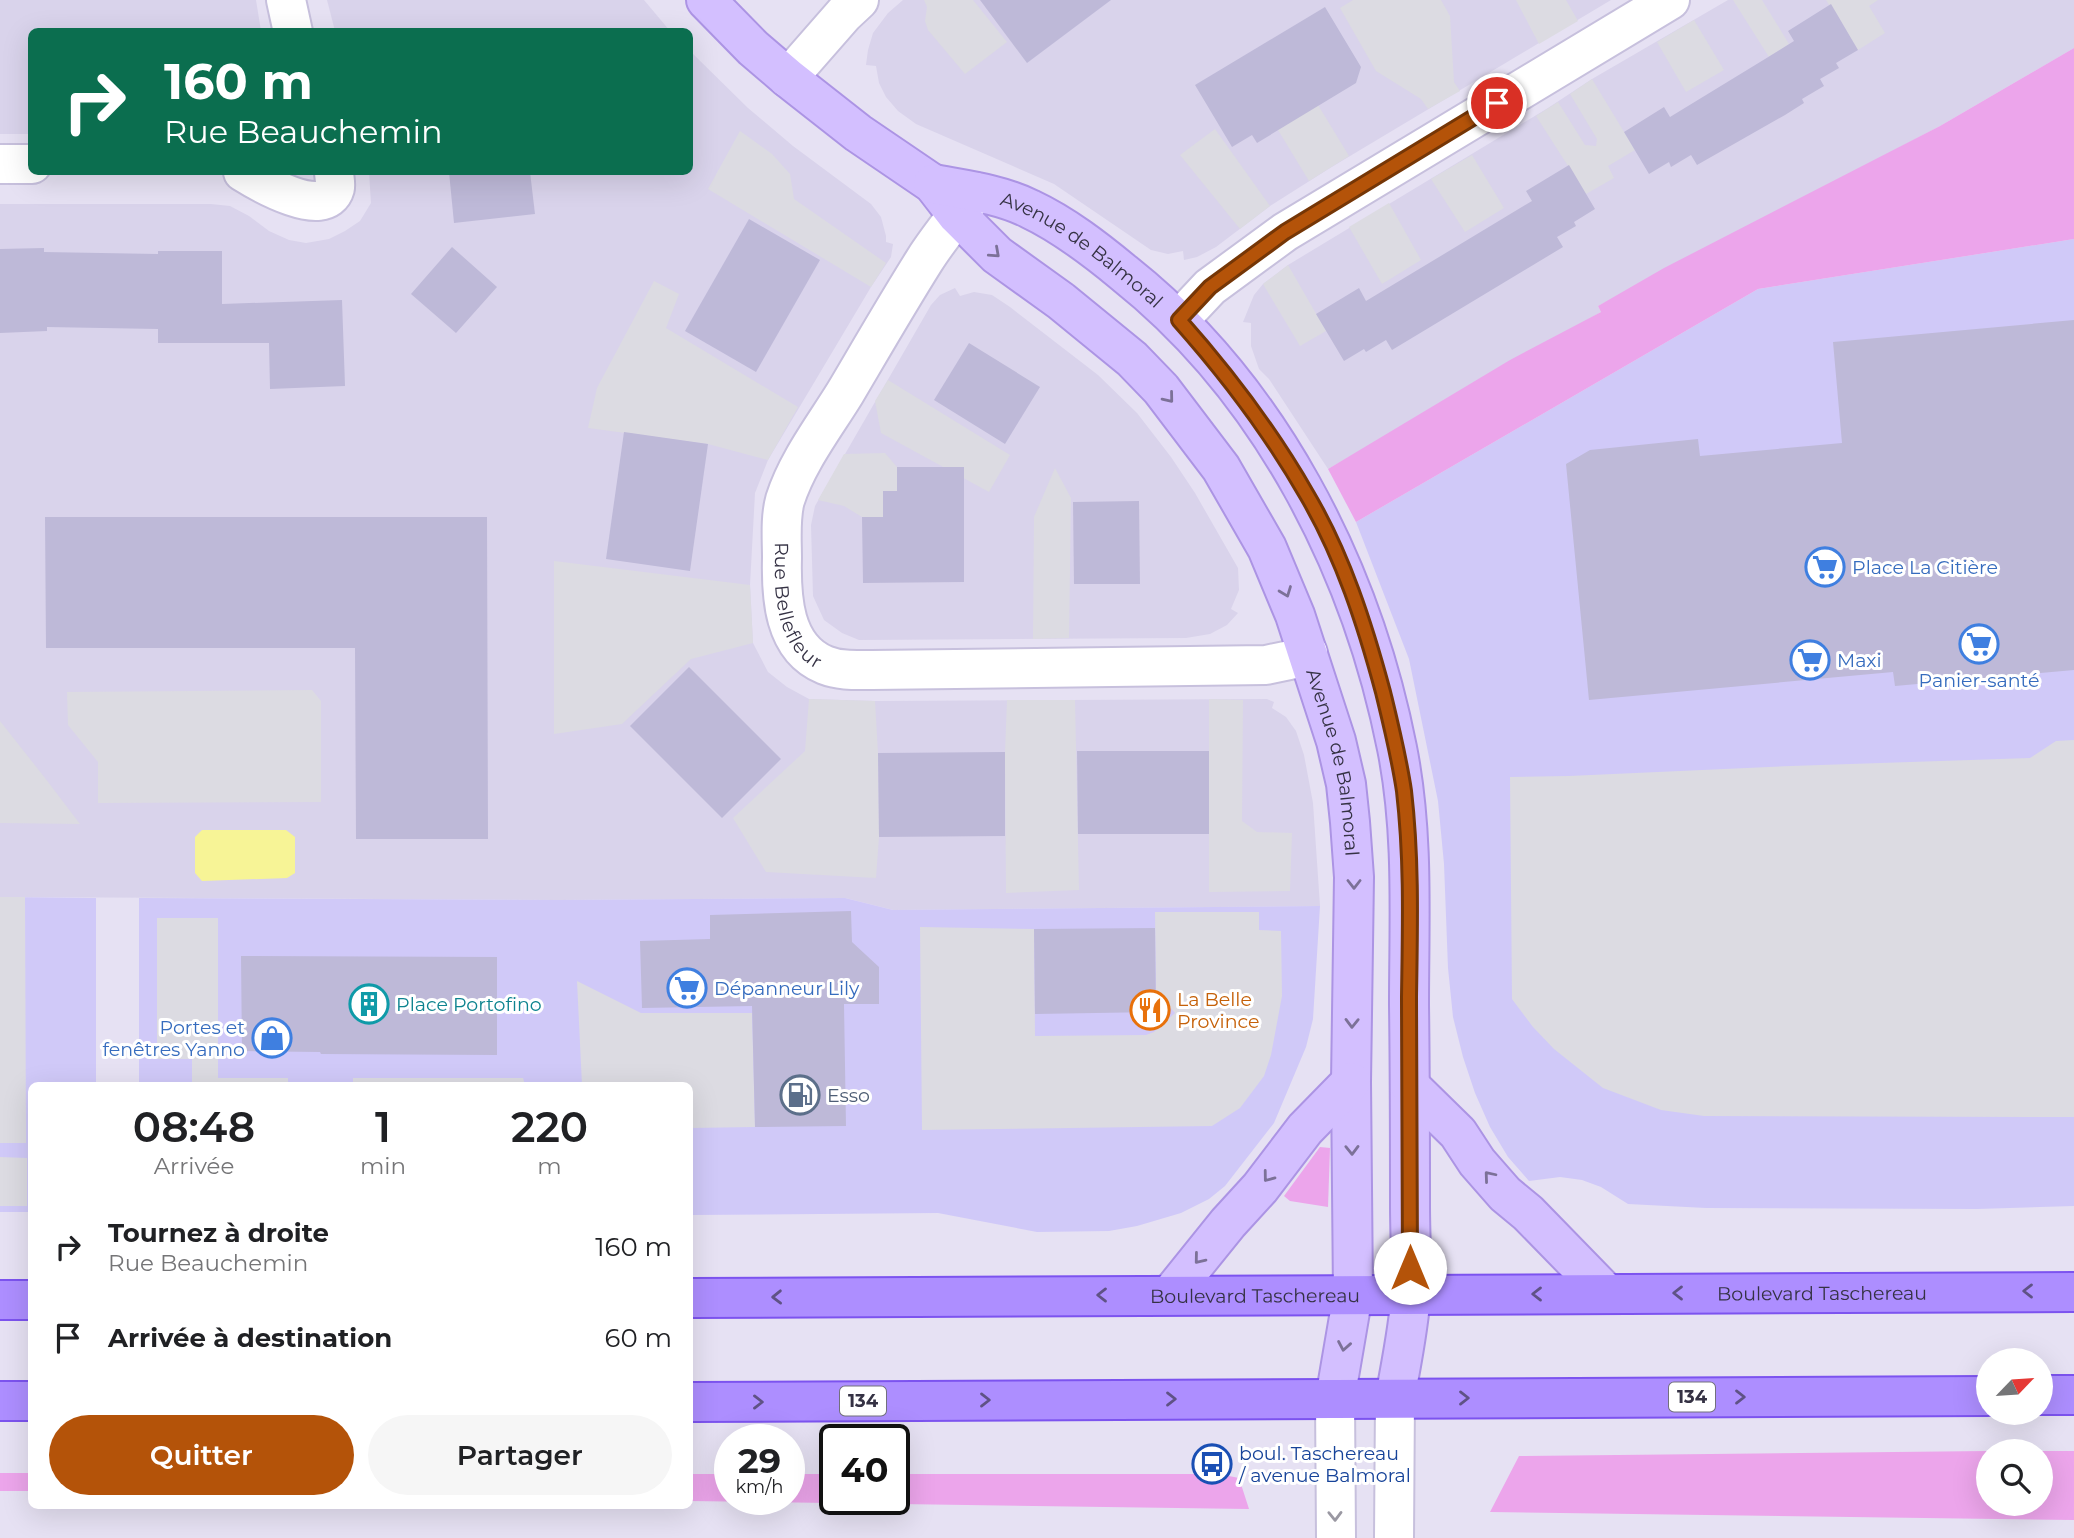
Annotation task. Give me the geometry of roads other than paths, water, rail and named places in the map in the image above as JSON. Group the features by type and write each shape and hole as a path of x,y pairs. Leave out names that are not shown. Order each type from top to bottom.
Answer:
{"main road":[{"name":"Boulevard Taschereau","path":"693,1298 2074,1292"},
{"path":"0,1300 28,1300"},
{"path":"2053,1395 2074,1395"},
{"name":"134","path":"693,1402 1976,1396"},
{"path":"0,1401 28,1401"}],"street":[{"path":"286,0 292,28"},
{"name":"Avenue de Balmoral","path":"706,0 753,48 858,133 966,204 997,255 1102,333 1161,389 1222,468 1267,548 1295,615 1336,741 1346,785 1350,822 1354,877 1351,1082 1353,1294 1335,1399"},
{"path":"788,78 859,0"},
{"path":"1179,320 1210,287 1285,232 1670,0"},
{"path":"0,164 28,164"},
{"path":"248,175 310,201 321,201 330,196 335,188 334,175"},
{"name":"Avenue de Balmoral","path":"966,204 1011,201 1047,218 1095,249 1179,320 1210,355 1273,440 1308,496 1343,569 1374,660 1397,747 1408,831 1411,1295 1395,1398"},
{"name":"Rue Bellefleur","path":"966,204 925,260 802,464 785,501 781,585 787,621 796,640 808,655 823,664 839,669 872,670 1266,665 1308,653"},
{"path":"1170,1295 1260,1188 1305,1129 1351,1082"},
{"path":"1410,1086 1458,1133 1505,1194 1528,1213 1605,1293"},
{"path":"1394,1538 1395,1398"},
{"path":"1335,1399 1336,1538"}],"place":[{"name":"Place La Citière","path":"1825,567"},
{"name":"Panier-santé","path":"1979,644"},
{"name":"Maxi","path":"1810,660"},
{"name":"Dépanneur Lily","path":"687,988"},
{"name":"Place Portofino","path":"369,1004"},
{"name":"La Belle Province","path":"1150,1010"},
{"name":"Portes et fenêtres Yanno","path":"272,1038"},
{"name":"Esso","path":"800,1095"},
{"name":"boul. Taschereau / avenue Balmoral","path":"1212,1464"}]}
